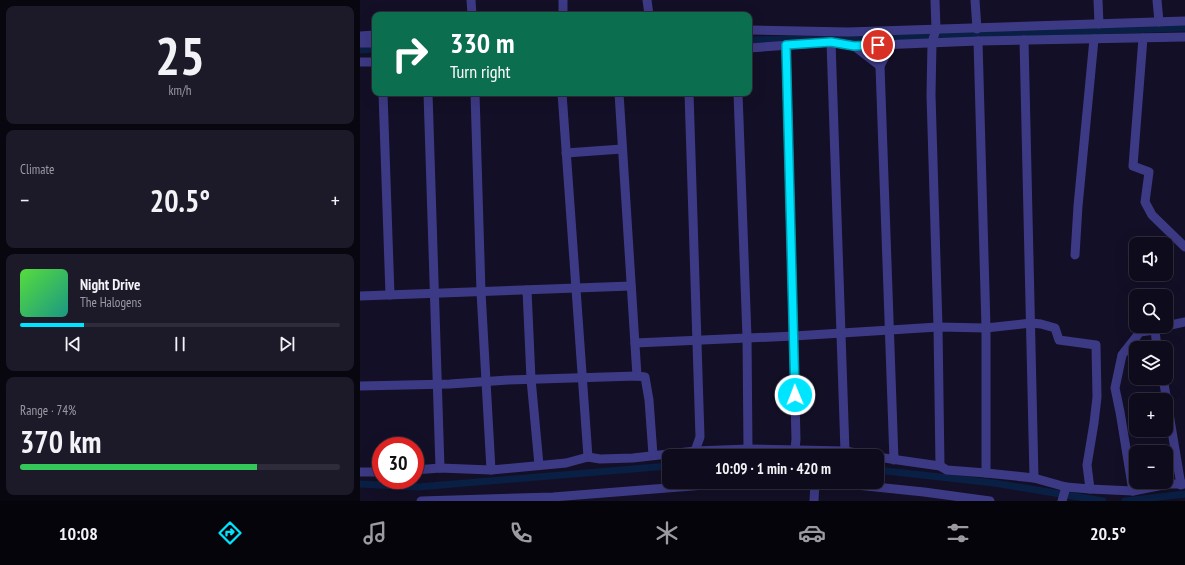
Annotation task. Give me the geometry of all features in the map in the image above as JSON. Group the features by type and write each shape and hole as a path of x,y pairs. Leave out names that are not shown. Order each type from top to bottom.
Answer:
{"street":[{"path":"471,0 472,12"},
{"path":"563,0 563,12"},
{"path":"648,0 649,12"},
{"path":"935,0 936,29 932,43 931,95 938,327 940,466"},
{"path":"975,0 977,29"},
{"path":"1098,0 1099,24"},
{"path":"1157,0 1159,22"},
{"path":"752,30 848,32 977,29 1185,21"},
{"path":"360,36 372,35"},
{"path":"1143,38 1132,166 1149,172 1145,202 1152,215 1185,247"},
{"path":"752,48 831,42 854,46 978,41 1185,38"},
{"path":"1075,255 1078,206 1094,39"},
{"path":"1024,40 1034,478"},
{"path":"978,41 986,328 986,472"},
{"path":"831,42 845,449"},
{"path":"360,43 372,43"},
{"path":"786,45 794,336 795,449"},
{"path":"890,45 880,66 894,460"},
{"path":"854,46 880,66"},
{"path":"360,62 372,62"},
{"path":"383,96 390,295"},
{"path":"428,96 440,468"},
{"path":"475,96 481,292 491,470"},
{"path":"562,96 588,457"},
{"path":"619,96 637,376"},
{"path":"689,96 700,437 696,449"},
{"path":"738,96 747,337 748,449"},
{"path":"566,153 622,149"},
{"path":"360,296 631,286"},
{"path":"527,290 531,379 539,465"},
{"path":"1173,324 1185,322"},
{"path":"635,343 794,336 938,327 986,328 1031,323 1055,328 1059,340 1096,345 1097,397 1088,465 1090,489"},
{"path":"1133,491 1115,388 1122,355 1139,333"},
{"path":"360,386 531,379 645,377 649,400 653,455"},
{"path":"884,458 940,466 947,470 986,472 1034,478 1066,486 1090,489 1133,491 1168,484 1183,485 1164,385"},
{"path":"424,469 440,468 491,470 566,463 588,457 600,459 633,458 662,454"},
{"path":"360,472 372,472"},
{"path":"1062,501 1066,486"},
{"path":"884,488 990,501"},
{"path":"421,501 553,497 589,498 676,489"},
{"path":"814,501 815,489"}],"waterway":[{"path":"752,40 1185,28"},
{"path":"360,50 372,49"},
{"path":"360,484 418,487 662,467"},
{"path":"884,471 994,483 1103,501"},
{"path":"1125,501 1185,494"}],"route":[{"path":"795,395 786,45 831,42 854,46 878,45"}]}
